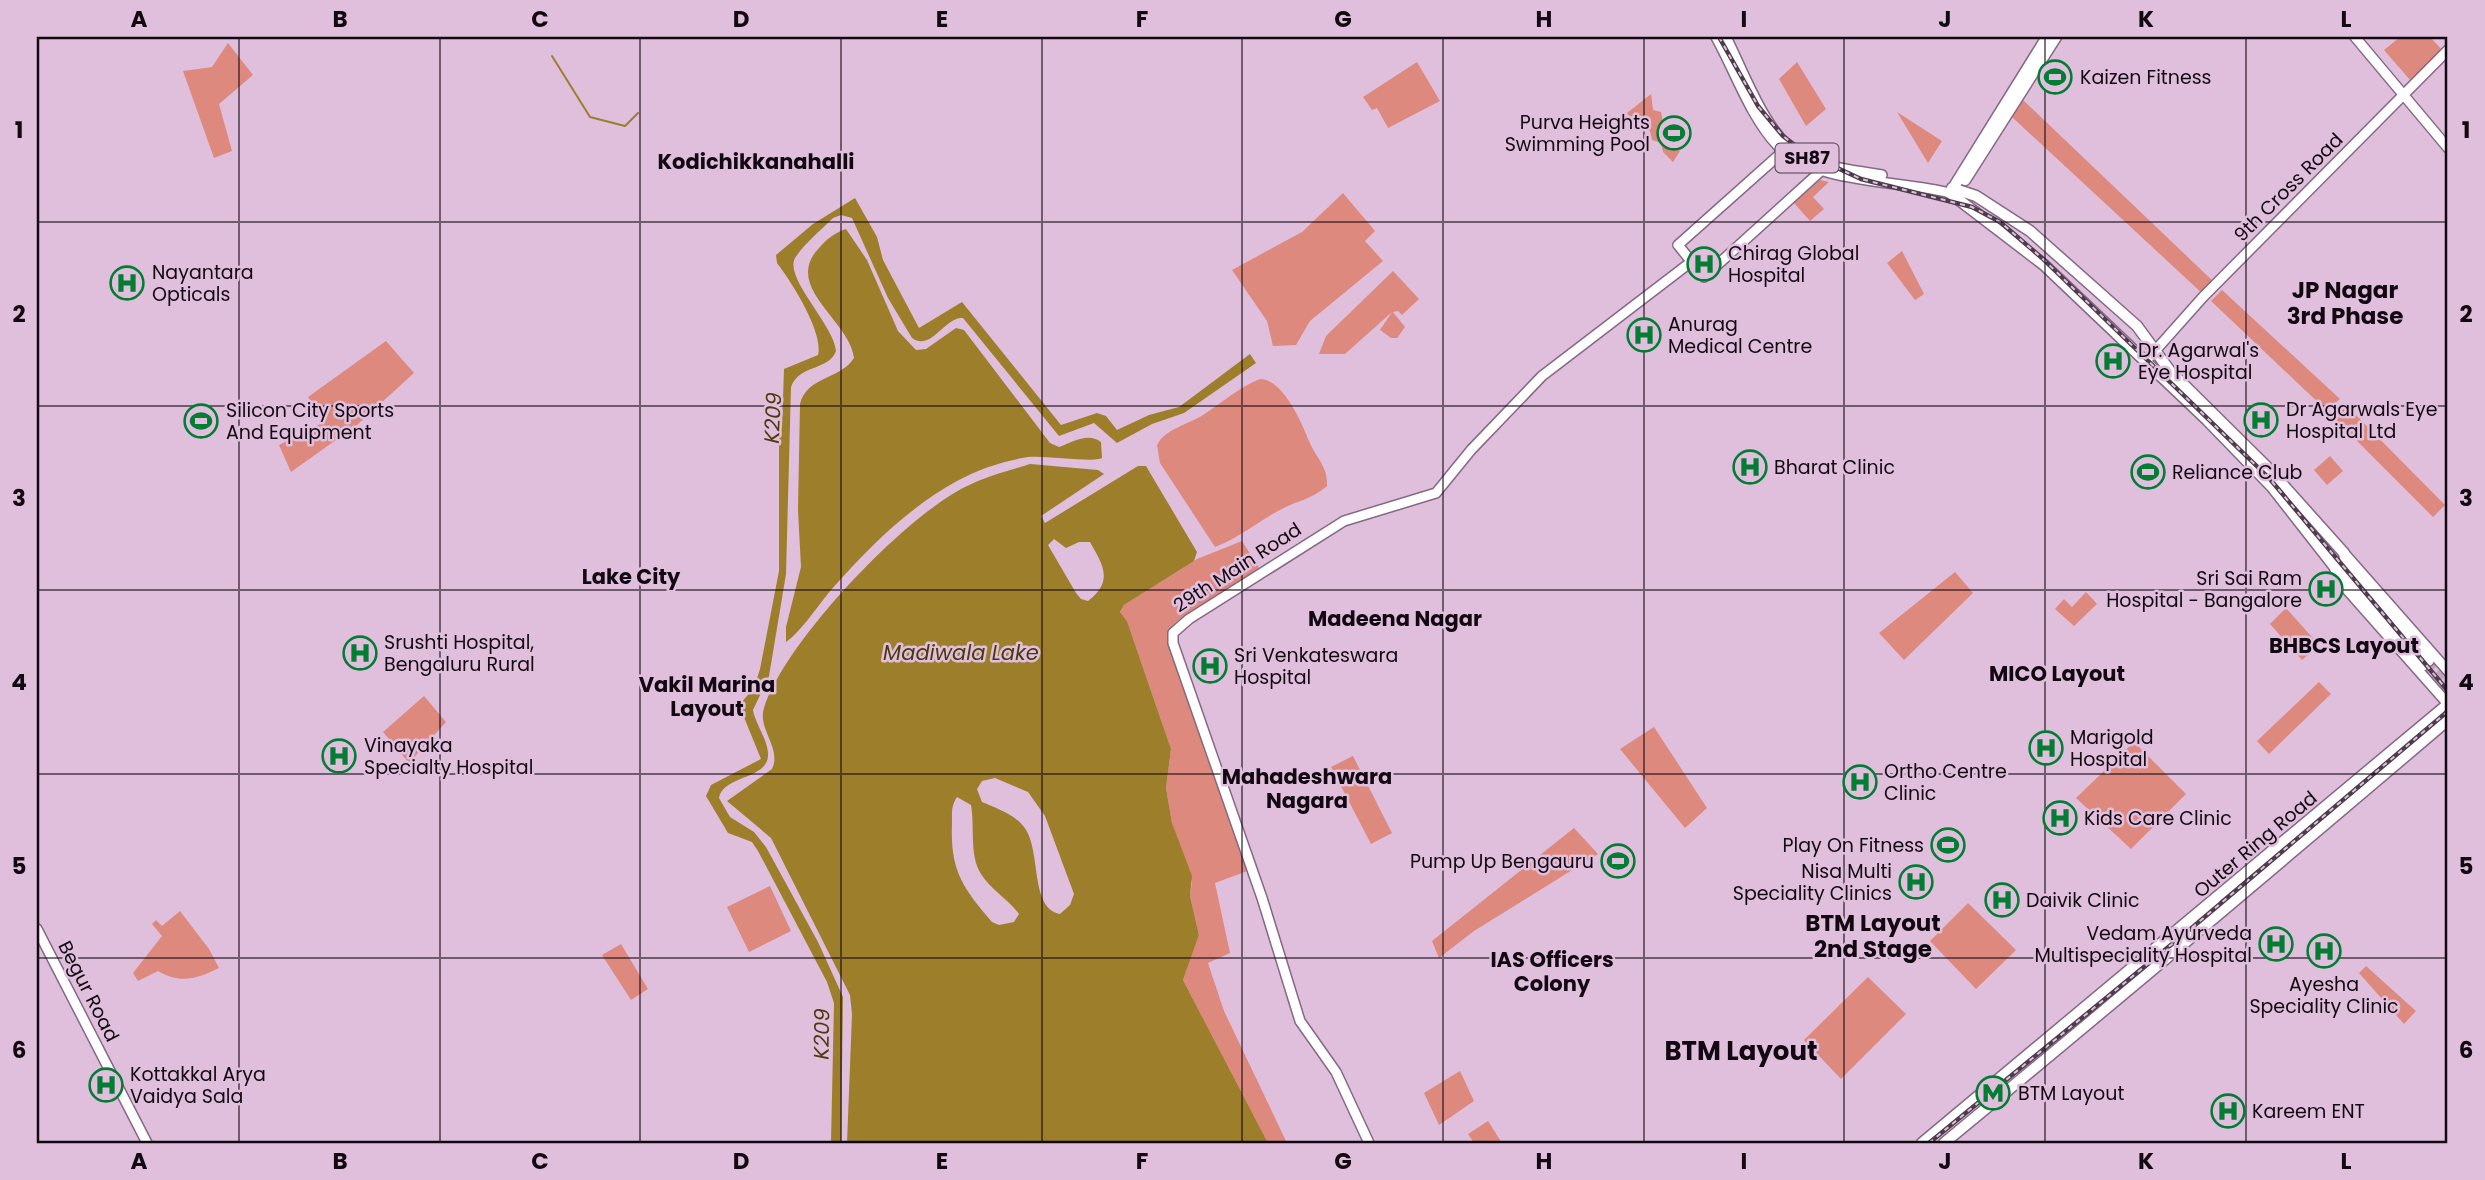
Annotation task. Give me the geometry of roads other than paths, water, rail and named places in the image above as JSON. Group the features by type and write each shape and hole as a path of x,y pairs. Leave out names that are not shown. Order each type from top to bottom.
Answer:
{"highway":[{"path":"1954,191 2047,37"},
{"path":"1954,191 2056,37"},
{"path":"1954,191 1976,196 2029,231 2146,335 2155,351 2266,466 2344,553"},
{"path":"1954,191 1972,211 1999,228 2044,265 2259,472 2333,565"},
{"name":"Outer Ring Road","path":"1924,1143 2448,705"},
{"name":"Outer Ring Road","path":"1941,1143 2228,909 2448,719"}],"main road":[{"name":"SH87","path":"1716,37 1762,121 1786,149 1805,165 1954,191"},
{"name":"SH87","path":"1726,37 1772,128 1786,149"},
{"path":"2358,37 2448,142"},
{"path":"2358,37 2448,148"},
{"name":"9th Cross Road","path":"2406,96 2448,50"},
{"name":"9th Cross Road","path":"2146,361 2448,55"},
{"path":"1786,149 1678,245 1704,277 1823,167"},
{"name":"29th Main Road","path":"1369,1143 1336,1072 1300,1021 1262,898 1173,643 1173,633 1189,619 1344,521 1436,493 1471,450 1542,376 1693,264"},
{"name":"29th Main Road","path":"1374,1143 1340,1071 1304,1019 1265,895 1204,723 1178,634 1183,627 1342,526 1439,496 1473,453 1542,382 1693,264"},
{"path":"2333,565 2426,663 2346,566 2344,553"},
{"path":"2344,553 2448,671"},
{"path":"2333,565 2341,583 2448,705"},
{"path":"1941,1143 2448,719"},
{"name":"Begur Road","path":"37,929 147,1143"}],"water":[{"path":"855,198 877,237 883,260 919,328 962,302 1061,425 1097,413 1106,416 1117,430 1149,415 1179,407 1250,354 1256,363 1184,413 1152,424 1117,443 1094,423 1059,436 963,318 950,322 925,340 912,338 888,298 852,218 841,215 833,218 795,258 796,277 827,328 836,351 827,362 800,374 791,387 786,574 769,676 753,710 767,747 767,761 758,771 725,787 719,798 730,817 754,832 766,847 818,942 843,997 841,1143 831,1143 834,1003 827,982 758,851 752,842 728,833 706,796 711,785 761,759 739,705 754,688 760,669 779,571 779,428 782,427 784,369 818,355 819,345 811,321 798,294 777,263 776,255 813,224"},
{"path":"846,229 867,260 898,331 916,350 926,349 956,328 964,330 1050,443 1059,447 1080,439 1096,439 1101,442 1102,458 1089,460 1028,457 991,466 939,491 874,544 786,642 786,627 801,567 798,510 800,404 809,388 841,371 854,358 842,330 813,290 808,276 810,262 825,242"},
{"name":"Madiwala Lake","path":"1030,464 1098,470 1104,474 1041,516 1045,523 1138,466 1146,466 1197,552 1194,561 1124,605 1120,612 1127,621 1171,749 1166,788 1172,823 1192,876 1190,896 1199,935 1183,980 1268,1143 847,1143 852,1014 850,995 771,838 727,801 772,769 774,754 764,723 764,708 776,681 796,650 849,584 910,525 939,503 973,483","holes":["1054,539 1066,548 1079,542 1090,542 1095,550 1104,573 1101,587 1088,601 1081,599 1076,593 1048,545","995,778 1028,792 1045,816 1074,894 1070,905 1060,914 1050,909 1044,901 1033,849 1024,827 1010,815 982,802 977,789 982,781","957,797 971,805 977,866 990,885 1019,914 1014,922 999,925 992,922 960,877 952,839 952,810"]}],"waterway":[{"path":"552,56 590,117 625,126 638,113"}],"tunnel":[{"path":"2429,661 2448,684"},
{"path":"2423,666 2448,695"}],"railway":[{"path":"1719,37 1758,106 1783,136 1805,153 1861,179 1972,207 2000,222 2042,258 2269,478 2448,691"},
{"path":"1929,1143 2194,926 2448,711"}],"place":[{"name":"Kaizen Fitness","path":"2055,77"},
{"name":"Purva Heights Swimming Pool","path":"1674,133"},
{"name":"Chirag Global Hospital","path":"1704,264"},
{"name":"Nayantara Opticals","path":"127,283"},
{"name":"Anurag Medical Centre","path":"1644,335"},
{"name":"Dr. Agarwal's Eye Hospital","path":"2113,361"},
{"name":"Dr Agarwals Eye Hospital Ltd","path":"2261,420"},
{"name":"Silicon City Sports And Equipment","path":"201,421"},
{"name":"Bharat Clinic","path":"1750,467"},
{"name":"Reliance Club","path":"2148,472"},
{"name":"Sri Sai Ram Hospital - Bangalore","path":"2326,589"},
{"name":"Srushti Hospital, Bengaluru Rural","path":"360,653"},
{"name":"Sri Venkateswara Hospital","path":"1210,666"},
{"name":"Marigold Hospital","path":"2046,748"},
{"name":"Vinayaka Specialty Hospital","path":"339,756"},
{"name":"Ortho Centre Clinic","path":"1860,782"},
{"name":"Kids Care Clinic","path":"2060,818"},
{"name":"Play On Fitness","path":"1948,845"},
{"name":"Pump Up Bengauru","path":"1618,861"},
{"name":"Nisa Multi Speciality Clinics","path":"1916,882"},
{"name":"Daivik Clinic","path":"2002,900"},
{"name":"Vedam Ayurveda Multispeciality Hospital","path":"2276,944"},
{"name":"Ayesha Speciality Clinic","path":"2324,951"},
{"name":"Kottakkal Arya Vaidya Sala","path":"106,1085"},
{"name":"BTM Layout","path":"1993,1093"},
{"name":"Kareem ENT","path":"2228,1111"}],"district":[{"name":"Kodichikkanahalli","path":"756,162"},
{"name":"JP Nagar 3rd Phase","path":"2345,303"},
{"name":"Lake City","path":"631,577"},
{"name":"Madeena Nagar","path":"1395,619"},
{"name":"BHBCS Layout","path":"2344,646"},
{"name":"MICO Layout","path":"2057,674"},
{"name":"Vakil Marina Layout","path":"707,697"},
{"name":"Mahadeshwara Nagara","path":"1307,789"},
{"name":"BTM Layout 2nd Stage","path":"1873,936"},
{"name":"IAS Officers Colony","path":"1552,972"},
{"name":"BTM Layout","path":"1741,1051"}],"water label":[{"name":"K209","path":"773,418"},
{"name":"K209","path":"822,1034"}]}
